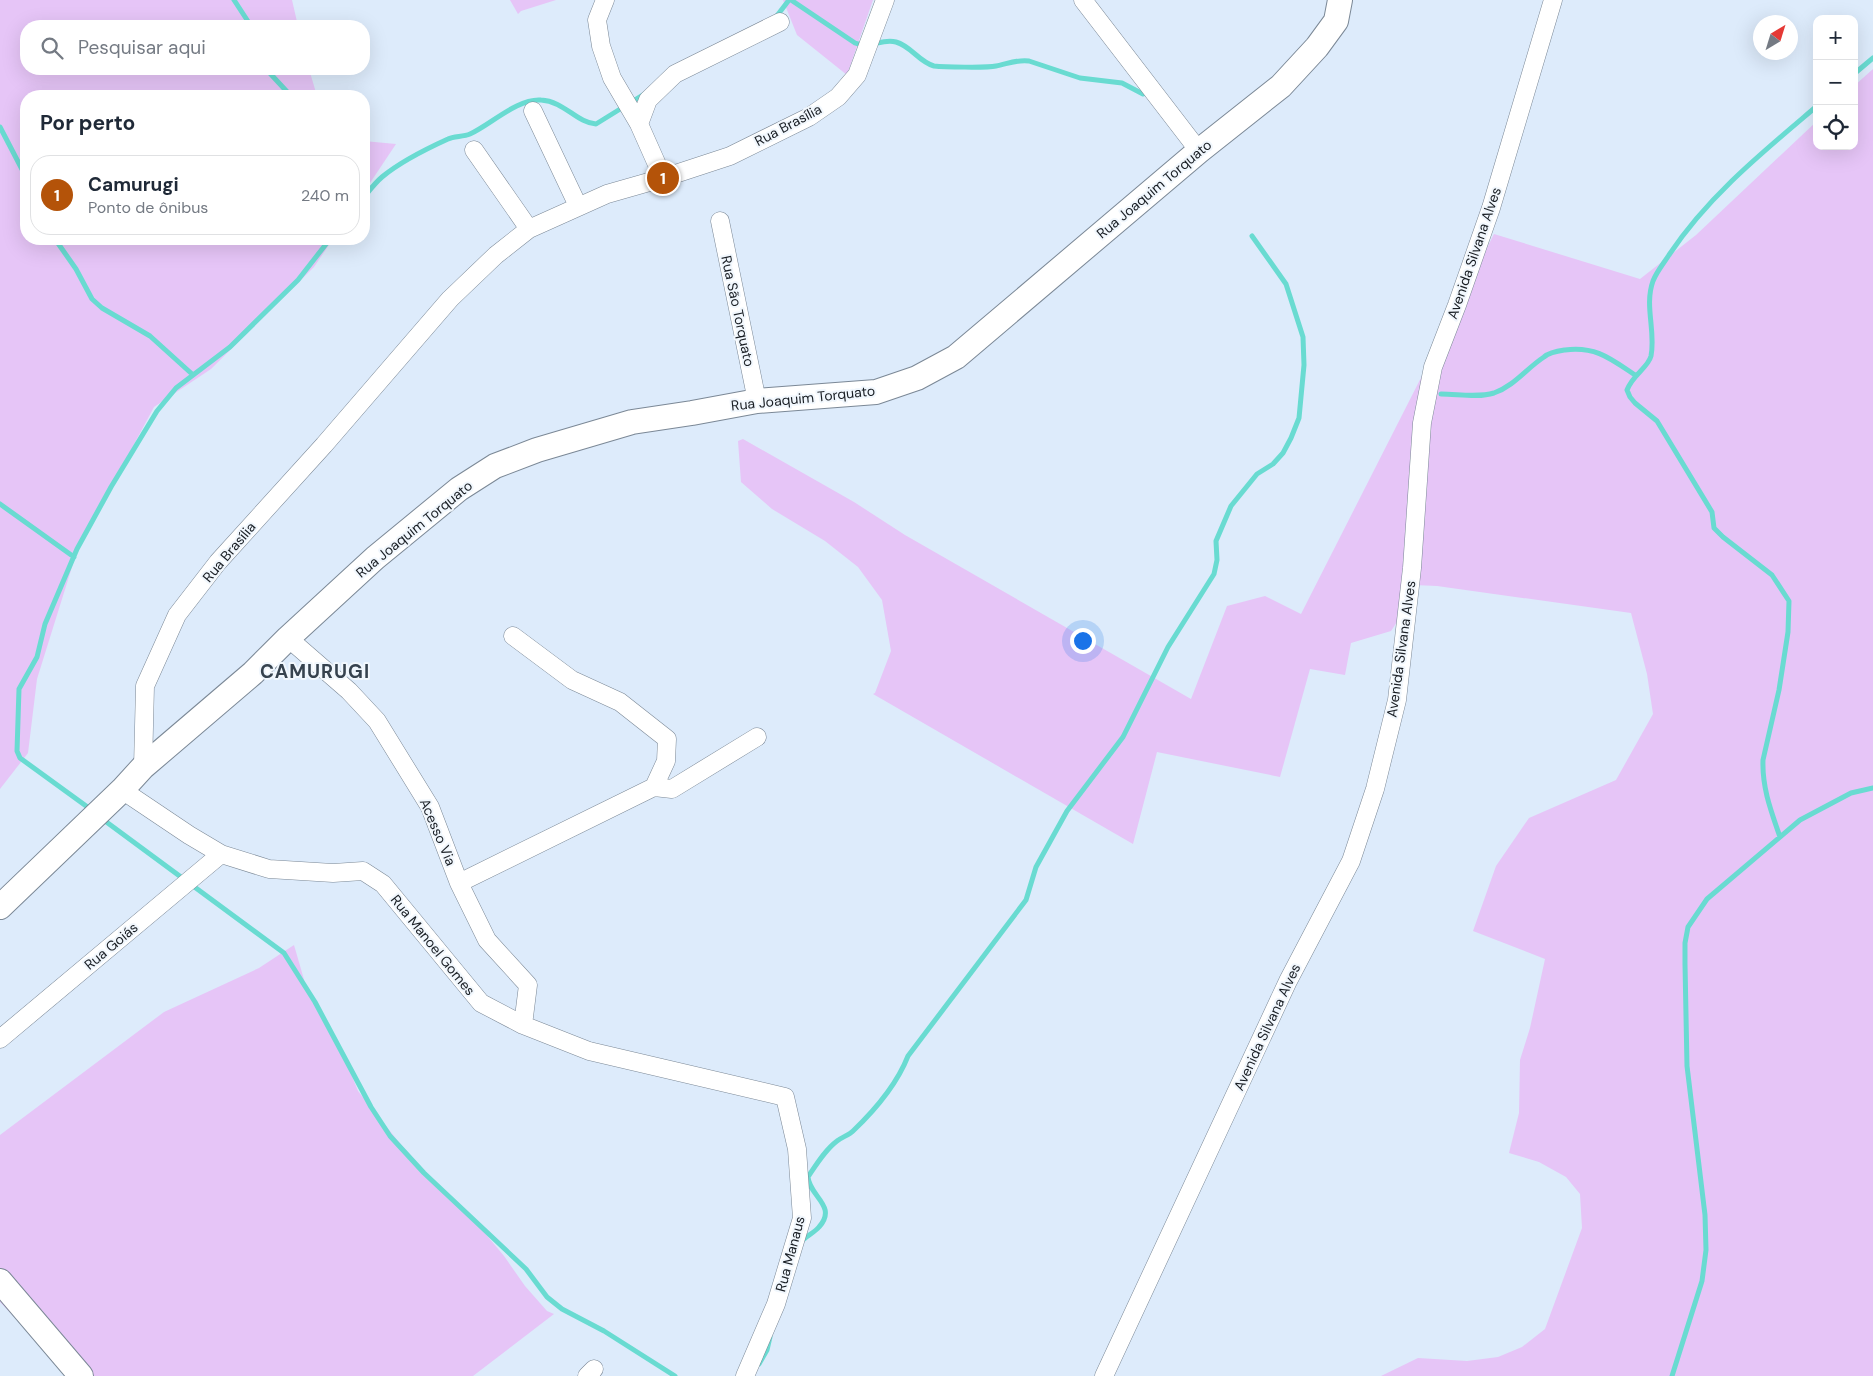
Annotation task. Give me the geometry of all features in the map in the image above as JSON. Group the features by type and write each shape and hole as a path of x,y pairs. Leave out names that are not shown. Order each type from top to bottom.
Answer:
{"street":[{"path":"605,0 597,20 602,46 612,78 639,124 663,178"},
{"name":"Rua Brasília","path":"143,767 145,686 177,616 218,562 324,445 450,298 496,255 529,229 607,194 730,156 808,117 838,97 857,75 885,0"},
{"path":"1083,0 1199,151"},
{"name":"Rua Joaquim Torquato","path":"143,767 253,673 375,558 459,489 495,466 537,450 632,422 692,414 757,401 876,392 917,378 956,358 1199,151 1281,86 1317,47 1336,21 1340,0"},
{"name":"Avenida Silvana Alves","path":"1104,1376 1288,981 1350,861 1376,789 1397,700 1412,568 1422,423 1433,367 1491,208 1553,0"},
{"path":"639,124 648,100 675,74 780,22"},
{"path":"533,111 578,206"},
{"path":"474,150 529,229"},
{"name":"Rua São Torquato","path":"720,221 757,401"},
{"path":"513,636 572,680 620,702 667,739 666,761 654,787"},
{"name":"Acesso Via","path":"288,638 348,691 377,721 430,807 459,883 487,940 528,985 523,1025"},
{"path":"459,883 654,787 672,788 757,737"},
{"path":"0,907 122,790 143,767"},
{"name":"Rua Manoel Gomes","path":"122,790 221,854 270,869 333,873 363,871 383,884 481,1003 523,1025 589,1051 785,1097"},
{"name":"Rua Goiás","path":"0,1038 221,854"},
{"name":"Rua Manaus","path":"744,1376 776,1304 802,1218 797,1149 785,1097"},
{"path":"0,1281 81,1376"}],"shaded area":[{"path":"0,0 292,0 297,20 20,20 20,75 311,75 315,90 20,90 20,245 329,245 314,267 211,369 154,407 77,551 37,679 28,753 0,789"},
{"path":"510,0 556,0 521,11 518,14"},
{"path":"783,0 873,0 847,75 797,35"},
{"path":"1873,69 1873,1376 1381,1376 1418,1358 1467,1361 1498,1357 1522,1347 1545,1329 1582,1228 1580,1194 1566,1177 1539,1162 1509,1153 1519,1113 1520,1060 1530,1028 1545,959 1473,931 1496,866 1529,818 1616,780 1653,714 1647,674 1631,613 1437,586 1414,585 1391,631 1351,643 1345,675 1310,669 1280,777 1157,752 1133,844 873,694 891,651 882,600 858,567 825,541 772,509 741,482 738,441 743,439 854,502 905,535 1191,699 1227,606 1265,596 1301,614 1494,234 1640,279 1696,235 1813,125 1813,150 1858,150 1858,82"},
{"path":"370,142 396,144 370,183"},
{"path":"294,945 305,983 345,1059 358,1091 398,1141 438,1186 469,1214 504,1256 525,1286 547,1311 554,1314 473,1376 70,1376 0,1302 0,1135 164,1012 259,968"}],"waterway":[{"path":"234,0 247,20"},
{"path":"776,17 789,0"},
{"path":"791,0 855,43 866,45 886,41 896,42 934,66 991,67 1017,61 1029,61 1080,78 1122,83 1143,94"},
{"path":"1858,71 1873,58"},
{"path":"272,75 285,90"},
{"path":"370,190 389,171 422,151 453,137 470,134 523,103 541,100 549,101 589,123 596,124 646,93"},
{"path":"1780,837 1770,809 1763,760 1779,690 1788,632 1789,601 1772,575 1714,528 1712,512 1657,421 1635,403 1627,390 1651,356 1650,300 1656,274 1684,234 1719,194 1757,157 1813,109"},
{"path":"0,127 20,165"},
{"path":"801,1242 819,1227 824,1220 825,1213 824,1207 813,1190 808,1177 829,1149 837,1141 850,1134 885,1096 898,1077 908,1056 1026,900 1036,867 1067,811 1123,737 1168,647 1214,574 1217,560 1216,541 1231,506 1257,474 1273,464 1283,453 1291,438 1299,418 1304,365 1303,337 1286,284 1252,236"},
{"path":"59,245 76,269 92,299 102,308 150,336 192,374"},
{"path":"93,811 20,758 17,751 19,689 37,657 45,624 77,549 111,487 157,411 176,388 230,347 298,280 325,245"},
{"path":"1441,394 1475,396 1494,393 1508,386 1546,355 1565,350 1586,350 1603,355 1635,375"},
{"path":"0,504 74,557"},
{"path":"1672,1376 1702,1281 1706,1250 1705,1215 1687,1066 1685,943 1688,927 1707,899 1800,820 1851,793 1873,788"},
{"path":"101,818 284,953 315,1002 371,1107 390,1136 424,1173 526,1269 547,1297 562,1309 604,1331 675,1376"},
{"path":"759,1364 767,1350 770,1337"}],"place":[{"name":"Camurugi","path":"663,178"}],"district":[{"name":"CAMURUGI","path":"315,671"}]}
